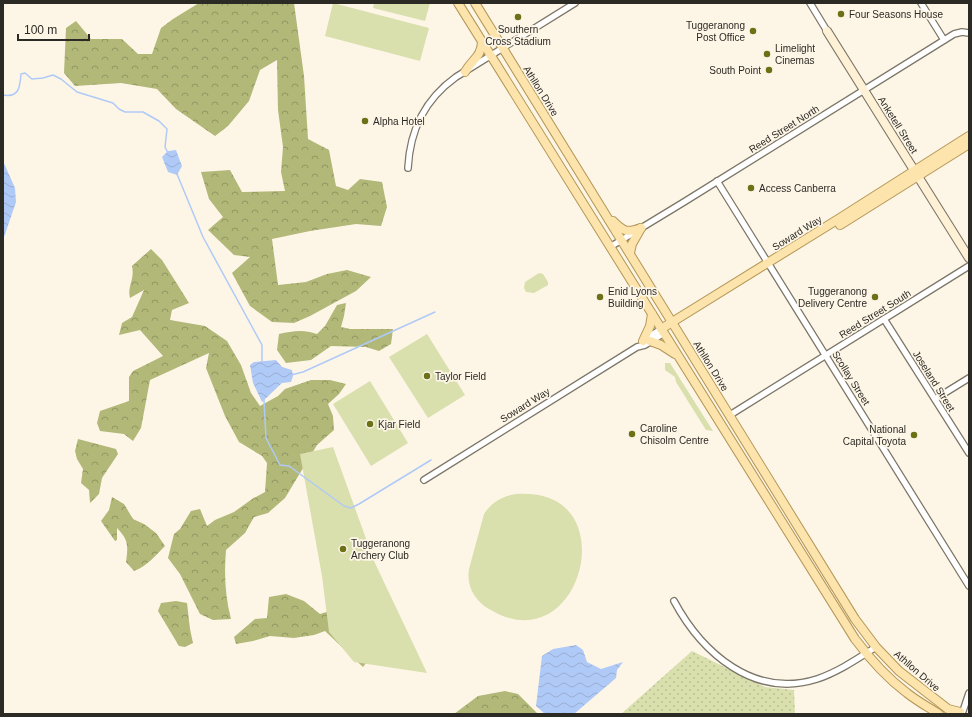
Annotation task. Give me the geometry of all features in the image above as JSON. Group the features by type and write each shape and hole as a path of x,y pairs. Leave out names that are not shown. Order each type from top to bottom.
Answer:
{"main road":[{"name":"Athllon Drive","path":"458,3 855,639 878,668 902,689 939,714"},
{"name":"Athllon Drive","path":"475,3 855,618 876,647 899,671 948,709 962,712"},
{"path":"465,72 468,66 481,52 482,42"},
{"name":"Soward Way","path":"662,331 916,173 969,136"},
{"name":"Soward Way","path":"916,173 969,144"},
{"path":"606,215 624,230 632,231 641,228"},
{"path":"630,253 632,244 641,228"},
{"path":"652,314 647,341 661,345 679,357"},
{"path":"709,406 718,416 724,418 730,415"},
{"path":"730,415 726,420 726,426 736,450"}],"street":[{"path":"408,168 412,138 420,118 440,90 465,72 575,3"},
{"name":"Anketell Street","path":"810,3 969,258"},
{"path":"921,3 944,40"},
{"name":"Reed Street North","path":"610,247 944,40 959,33 969,33"},
{"name":"Scollay Street","path":"717,181 969,586"},
{"name":"Reed Street South","path":"730,415 969,266"},
{"name":"Joseland Street","path":"884,319 969,453"},
{"name":"Soward Way","path":"424,480 662,331"},
{"path":"935,399 969,378"},
{"path":"674,601 688,626 715,655 739,671 755,678 771,682 784,683 812,680 836,671 876,647"},
{"path":"962,712 969,693"}],"green space":[{"path":"199,3 294,3 304,76 308,139 329,150 336,186 348,190 360,179 382,182 387,207 381,226 356,224 272,239 278,285 306,282 327,274 347,270 371,277 356,291 294,323 272,322 250,306 232,273 250,257 234,255 208,230 223,217 209,199 201,172 230,170 242,192 285,191 281,172 283,147 278,110 277,60 260,70 249,101 228,126 215,136 176,109 157,89 121,83 75,86 64,73 66,28 76,21 91,39 122,39 138,54 152,54 161,28"},
{"path":"333,3 429,28 420,61 325,36"},
{"path":"374,3 430,3 425,21 373,8"},
{"path":"151,249 162,260 189,303 172,310 170,320 205,326 227,341 241,365 251,393 260,406 278,396 285,389 311,380 330,380 346,384 339,394 328,404 333,416 334,430 317,445 285,498 268,513 254,517 245,533 226,550 225,567 227,602 231,619 213,620 200,614 180,574 168,558 174,534 180,529 191,511 200,509 207,526 215,520 234,512 265,492 267,463 262,456 239,442 225,416 206,368 209,353 150,380 141,428 133,441 124,434 100,431 97,423 100,411 129,401 129,377 133,371 163,356 140,330 119,335 122,323 132,317 144,290 130,298 129,290 133,275 132,266"},
{"path":"539,273 543,274 548,282 548,285 534,293 526,292 524,288 525,282"},
{"path":"346,303 341,327 350,329 393,329 391,344 379,351 366,347 331,346 311,360 286,363 277,350 279,334 307,331 317,334 325,326 337,305"},
{"name":"Taylor Field","path":"427,334 465,395 428,418 389,357"},
{"path":"665,363 670,363 713,431 706,430 676,382 675,377 665,370"},
{"name":"Kjar Field","path":"370,381 408,443 371,466 333,404"},
{"path":"78,439 116,449 118,454 102,478 99,494 90,503 89,490 81,483 83,469 77,459 75,451"},
{"name":"Tuggeranong Archery Club","path":"333,447 374,561 427,673 354,662 329,632 322,576 300,454"},
{"path":"516,494 540,495 552,499 562,505 576,522 582,543 580,567 572,588 559,607 540,618 516,620 489,609 480,602 470,587 468,575 469,569 484,514 490,506 498,500 506,496"},
{"path":"112,497 124,504 133,519 144,524 156,533 165,546 147,564 134,571 126,562 127,544 124,536 117,528 117,540 115,541 101,521 109,510"},
{"path":"286,594 304,601 320,614 333,610 370,658 363,667 325,631 314,635 294,638 270,636 236,644 234,637 255,619 267,618 269,597"},
{"path":"176,601 187,603 193,643 185,647 179,646 158,611 161,603"},
{"path":"692,651 765,687 794,690 795,714 621,714"},
{"path":"505,691 518,694 538,714 454,714 478,696"}],"water":[{"path":"176,150 182,166 177,175 168,172 162,157 168,151"},
{"path":"3,161 15,188 16,202 3,240"},
{"path":"276,360 282,367 292,370 293,376 291,382 282,383 262,402 253,383 250,365 254,362"},
{"path":"576,645 583,650 587,662 601,669 623,662 617,670 616,678 574,714 545,714 536,706 542,656 553,649"}],"waterway":[{"path":"3,95 12,95 18,90 21,74 25,73 32,79 53,75 61,79 77,92 113,103 125,112 143,112 159,121 167,129 165,147 168,153"},
{"path":"177,174 203,237 262,345 262,362"},
{"path":"291,375 303,372 435,312"},
{"path":"264,400 266,438 280,465 289,466 344,506 351,508 359,504 431,460"}],"place":[{"name":"Four Seasons House","path":"841,14"},
{"name":"Southern Cross Stadium","path":"518,17"},
{"name":"Tuggeranong Post Office","path":"753,31"},
{"name":"Limelight Cinemas","path":"767,54"},
{"name":"South Point","path":"769,70"},
{"name":"Alpha Hotel","path":"365,121"},
{"name":"Access Canberra","path":"751,188"},
{"name":"Enid Lyons Building","path":"600,297"},
{"name":"Tuggeranong Delivery Centre","path":"875,297"},
{"name":"Taylor Field","path":"427,376"},
{"name":"Kjar Field","path":"370,424"},
{"name":"Caroline Chisolm Centre","path":"632,434"},
{"name":"National Capital Toyota","path":"914,435"},
{"name":"Tuggeranong Archery Club","path":"343,549"}]}
